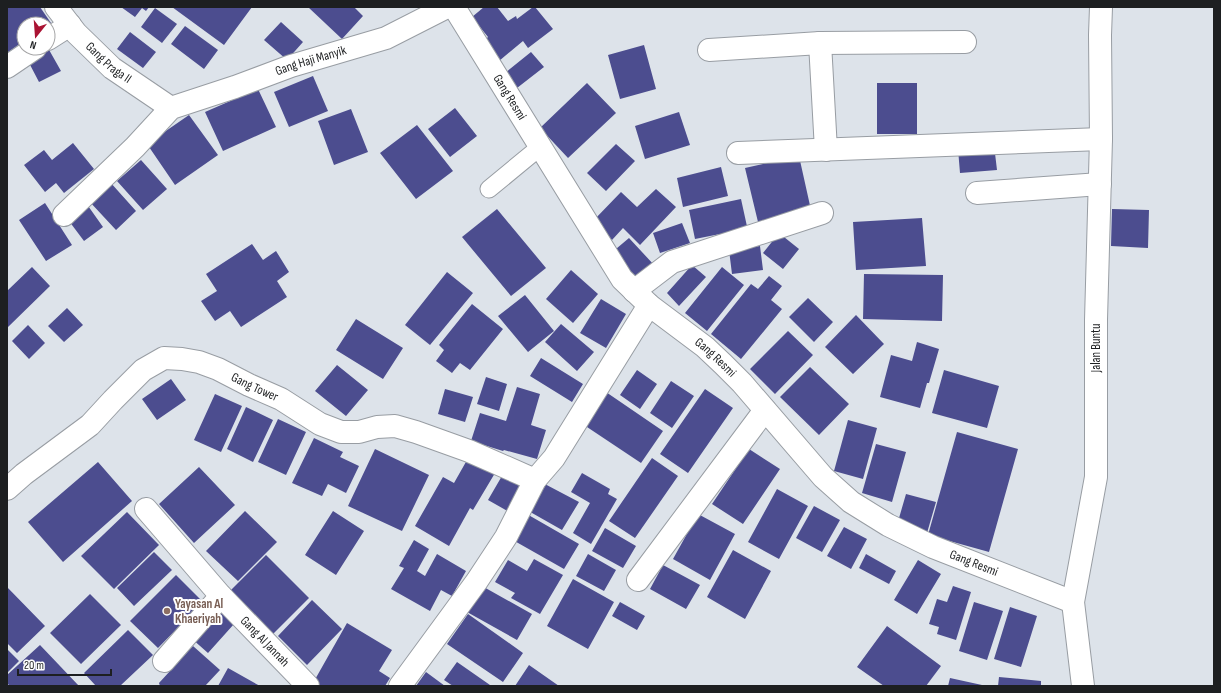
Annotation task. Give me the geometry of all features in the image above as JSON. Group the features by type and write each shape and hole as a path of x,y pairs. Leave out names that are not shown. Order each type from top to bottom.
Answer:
{"street":[{"name":"Gang Praga II","path":"56,7 76,33 112,68 171,108"},
{"name":"Gang Haji Manyik","path":"171,108 235,87 291,66 386,38 447,7"},
{"name":"Gang Resmi","path":"454,7 622,279 641,298 714,356 742,383 823,477 851,502 888,525 933,548 1073,602"},
{"name":"Jalan Buntu","path":"1083,686 1073,602 1096,477 1096,320 1101,139 1101,7"},
{"path":"56,35 70,25"},
{"path":"709,50 820,43 965,42"},
{"path":"820,43 826,150"},
{"path":"7,67 23,56"},
{"path":"64,215 135,147 171,108"},
{"path":"738,153 1101,139"},
{"path":"977,193 1100,184"},
{"path":"400,686 477,581 506,537 535,480 554,458 641,298 672,262 822,213"},
{"name":"Gang Tower","path":"7,489 24,474 90,425 143,370 164,358 199,362 218,369 255,388 281,399 320,424 341,432 359,432 394,426 416,432 469,451 535,480"},
{"path":"638,580 766,410"},
{"name":"Gang Al Jannah","path":"146,509 222,596 308,686"},
{"path":"164,661 222,596"}],"lane":[{"path":"489,189 540,147"}],"building":[{"path":"7,7 40,7 46,16 16,16 16,47 7,53"},
{"path":"121,7 149,7 146,11 142,8 135,17"},
{"path":"172,7 252,7 224,45"},
{"path":"308,7 354,7 363,16 342,39"},
{"path":"484,7 497,7 508,21 516,16 517,19 535,7 553,29 528,48 523,41 499,61 484,41 488,37 472,17"},
{"path":"155,8 177,24 162,43 141,27"},
{"path":"281,22 303,42 287,60 264,40"},
{"path":"185,26 218,50 204,69 171,44"},
{"path":"130,32 156,52 143,68 117,49"},
{"path":"644,45 656,89 620,99 608,55"},
{"path":"531,52 544,67 517,88 505,73"},
{"path":"33,56 53,56 61,71 39,82 27,59"},
{"path":"313,76 328,111 289,127 274,92"},
{"path":"587,83 616,113 568,158 540,128"},
{"path":"877,83 917,83 917,134 877,134"},
{"path":"258,89 276,127 223,151 205,112"},
{"path":"455,108 477,136 450,157 428,129"},
{"path":"351,109 368,152 334,165 318,121"},
{"path":"679,112 690,145 645,159 635,126"},
{"path":"189,115 218,155 175,185 147,144"},
{"path":"417,125 453,171 416,199 380,153"},
{"path":"73,143 94,169 64,193 56,183 45,192 24,165 44,150 52,160"},
{"path":"616,144 635,161 606,191 587,173"},
{"path":"994,145 997,170 960,173 958,149"},
{"path":"799,156 811,210 758,222 745,168"},
{"path":"141,160 167,189 143,210 117,181"},
{"path":"721,167 728,196 683,207 677,178"},
{"path":"110,182 136,211 116,230 89,201"},
{"path":"656,189 676,207 640,245 623,228 612,240 593,221 621,192 637,207"},
{"path":"741,199 748,231 721,237 720,234 695,239 689,210"},
{"path":"45,203 72,245 46,261 19,220"},
{"path":"86,203 103,227 84,241 66,217"},
{"path":"497,209 546,268 511,296 462,237"},
{"path":"1112,209 1149,210 1148,248 1111,246"},
{"path":"922,218 926,266 856,270 853,222"},
{"path":"682,223 690,243 660,253 653,233"},
{"path":"779,233 799,249 783,269 763,253"},
{"path":"629,238 655,266 636,283 610,254"},
{"path":"252,244 263,260 276,251 289,272 277,281 287,297 241,327 230,311 215,321 201,301 217,291 206,274"},
{"path":"760,246 763,270 732,274 729,250"},
{"path":"692,265 706,277 679,306 667,293"},
{"path":"32,267 50,286 7,328 7,291"},
{"path":"722,267 744,285 707,331 685,313"},
{"path":"571,270 598,294 573,323 546,299"},
{"path":"447,272 473,293 430,345 405,325"},
{"path":"864,274 943,275 942,321 863,319"},
{"path":"769,276 782,286 771,300 782,309 741,359 711,334 751,284 758,289"},
{"path":"525,295 554,331 528,352 498,316"},
{"path":"808,298 833,322 814,342 789,317"},
{"path":"601,299 626,314 606,348 580,333"},
{"path":"472,304 503,329 470,370 460,363 452,373 436,361 444,350 439,345"},
{"path":"67,308 83,325 64,342 48,326"},
{"path":"856,315 884,344 853,374 825,347"},
{"path":"356,319 403,348 383,379 336,350"},
{"path":"561,324 594,352 577,371 545,342"},
{"path":"28,325 45,343 29,359 12,341"},
{"path":"788,331 813,355 775,394 750,369"},
{"path":"917,342 939,349 920,408 880,397 891,355 912,361"},
{"path":"541,358 583,384 572,402 530,376"},
{"path":"337,365 368,390 346,416 315,391"},
{"path":"810,367 849,404 819,435 780,397"},
{"path":"637,370 657,384 640,409 620,395"},
{"path":"944,370 999,386 987,428 932,413"},
{"path":"486,377 507,384 499,411 477,404"},
{"path":"171,379 186,400 157,420 142,399"},
{"path":"671,381 694,396 672,428 650,413"},
{"path":"517,387 540,394 531,425 546,430 537,459 504,450 503,451 471,441 480,413 506,421"},
{"path":"445,389 473,397 465,422 438,414"},
{"path":"705,389 733,408 688,473 660,454"},
{"path":"603,390 663,431 641,463 581,423"},
{"path":"215,394 242,406 221,452 194,440"},
{"path":"246,407 273,420 253,462 227,449"},
{"path":"278,419 306,432 286,475 258,462"},
{"path":"848,420 877,428 863,479 834,471"},
{"path":"957,432 1018,449 989,552 928,535"},
{"path":"314,438 343,452 340,457 359,466 346,493 328,484 322,496 292,483"},
{"path":"876,444 906,452 892,502 862,493"},
{"path":"375,449 429,475 402,531 348,506"},
{"path":"749,449 780,469 743,524 712,504"},
{"path":"471,453 498,468 473,510 470,508 449,546 415,526 443,477 454,483"},
{"path":"652,458 678,476 635,538 609,521"},
{"path":"98,462 132,501 63,562 28,522"},
{"path":"199,467 235,505 194,543 159,504"},
{"path":"506,469 529,482 511,513 488,500"},
{"path":"582,473 610,489 608,494 617,499 591,544 573,533 590,503 571,492"},
{"path":"541,482 579,502 562,530 525,509"},
{"path":"777,489 808,506 779,559 748,542"},
{"path":"906,494 936,502 927,533 897,525"},
{"path":"814,506 840,520 822,552 796,538"},
{"path":"245,511 277,542 238,581 206,551"},
{"path":"333,511 364,531 336,575 305,555"},
{"path":"127,512 159,545 114,589 81,556"},
{"path":"525,513 579,544 564,569 511,539"},
{"path":"698,514 735,534 710,580 673,559"},
{"path":"844,527 867,539 851,569 827,556"},
{"path":"605,528 636,546 623,568 592,551"},
{"path":"414,540 429,549 417,571 425,576 437,554 466,571 452,596 441,590 430,611 391,589 404,568 399,566"},
{"path":"733,550 771,571 745,619 707,597"},
{"path":"154,552 172,570 134,606 117,588"},
{"path":"588,554 616,570 604,591 576,576"},
{"path":"866,554 896,571 889,584 859,568"},
{"path":"266,555 309,598 272,635 229,592"},
{"path":"534,559 563,575 540,614 511,598 515,593 495,582 508,560 527,571"},
{"path":"918,560 941,574 917,614 894,600"},
{"path":"663,565 700,585 686,609 650,589"},
{"name":"Yayasan Al Khaeriyah","path":"176,575 203,602 158,648 130,621"},
{"path":"573,579 614,602 588,649 547,626"},
{"path":"482,586 532,614 517,640 467,612"},
{"path":"953,586 971,592 956,640 937,634 939,627 929,624 937,599 947,602"},
{"path":"7,587 45,626 17,653 7,643"},
{"path":"90,594 121,625 81,664 50,633"},
{"path":"312,600 342,629 307,665 278,636"},
{"path":"620,602 645,616 637,630 612,616"},
{"path":"974,602 1003,611 987,660 959,651"},
{"path":"1010,607 1037,616 1021,667 994,659"},
{"path":"217,609 234,624 208,653 191,638"},
{"path":"468,614 523,653 503,682 447,644"},
{"path":"347,623 392,650 379,671 390,678 385,686 318,686 313,683"},
{"path":"887,626 941,666 926,686 884,686 857,667"},
{"path":"128,630 153,655 120,686 96,686 84,673"},
{"path":"40,645 79,686 10,686 7,683 7,675"},
{"path":"193,646 220,670 205,686 160,686 159,683"},
{"path":"7,649 19,661 7,673"},
{"path":"457,662 490,685 453,686 444,680"},
{"path":"529,665 559,686 515,686"},
{"path":"228,668 260,686 218,686"},
{"path":"426,672 445,686 416,686"},
{"path":"999,677 1041,681 1041,686 998,686"},
{"path":"950,678 982,685 982,686 948,686"}],"place":[{"name":"Yayasan Al Khaeriyah","path":"167,611"}]}
